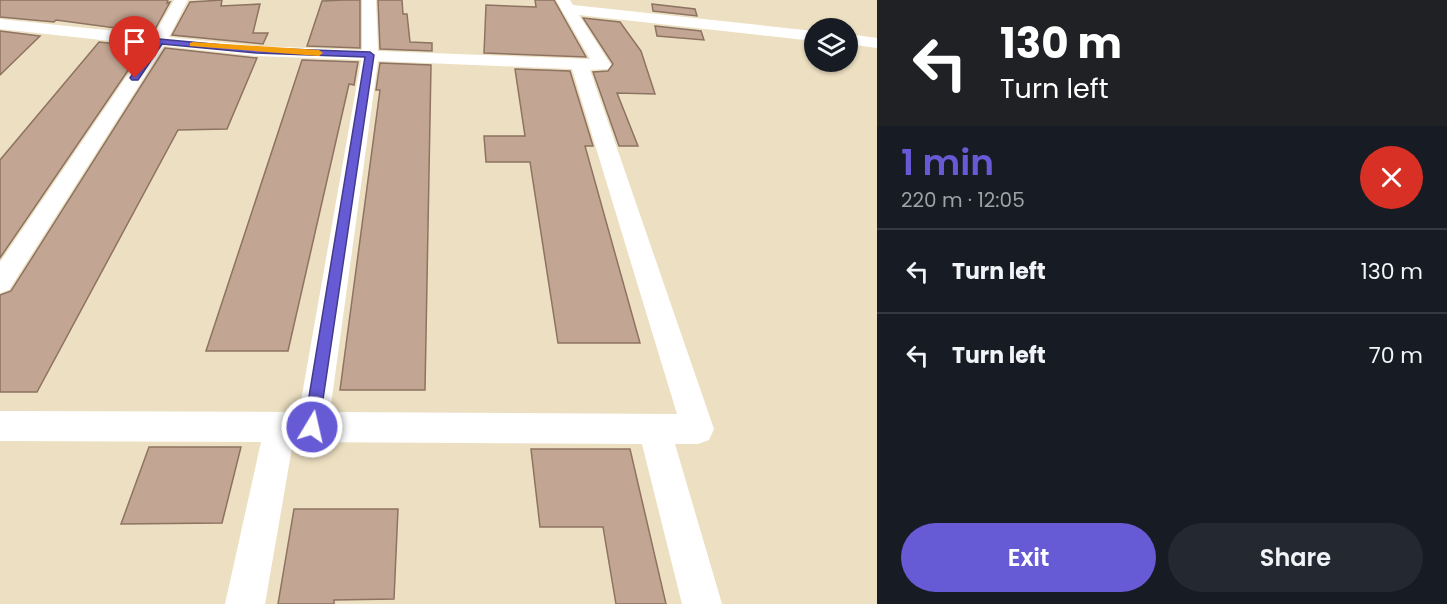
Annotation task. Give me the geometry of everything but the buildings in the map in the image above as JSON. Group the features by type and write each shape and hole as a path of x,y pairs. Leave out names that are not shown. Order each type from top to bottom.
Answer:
{"street":[{"path":"0,283 159,41 181,0"},
{"path":"245,604 296,427 370,55 369,0"},
{"path":"0,24 256,51 602,65 567,5"},
{"path":"567,5 804,35"},
{"path":"858,40 877,43"},
{"path":"0,426 698,429 579,64"},
{"path":"654,429 702,604"}],"slow traffic":[{"path":"193,44 256,51 319,53"}],"route":[{"path":"135,78 159,41 256,51 370,55 312,427"}]}
